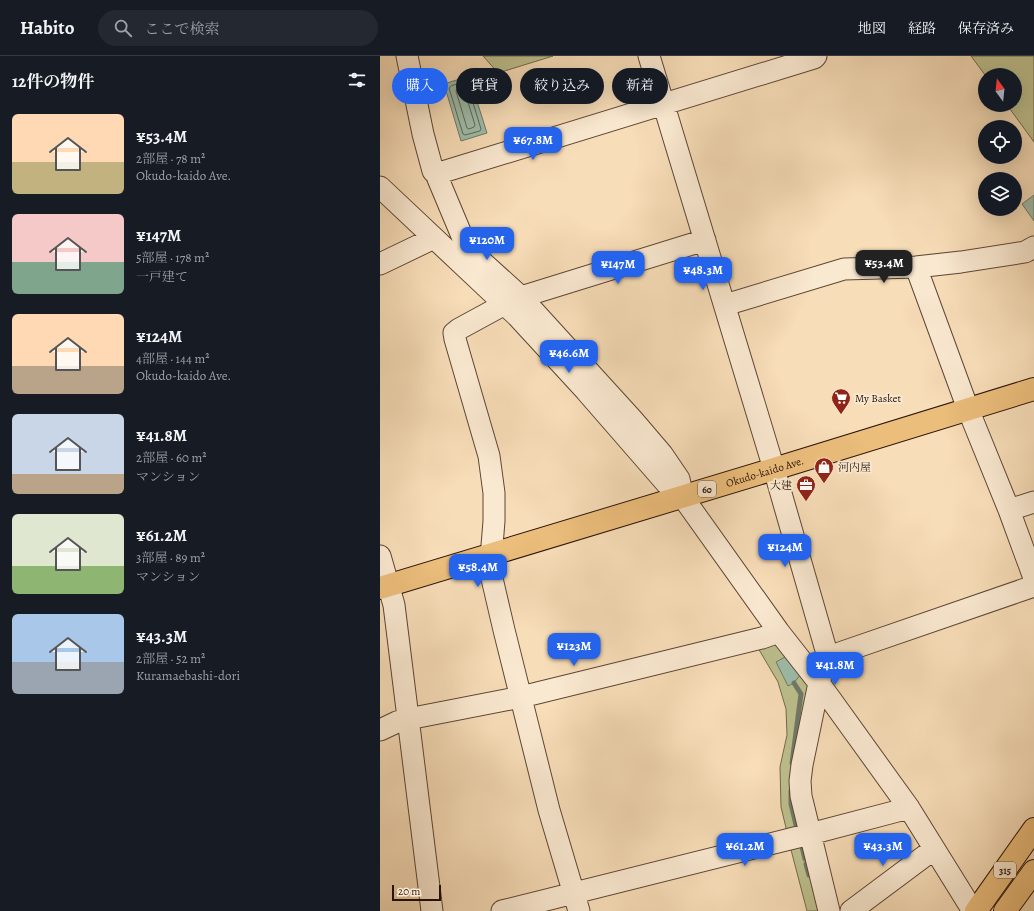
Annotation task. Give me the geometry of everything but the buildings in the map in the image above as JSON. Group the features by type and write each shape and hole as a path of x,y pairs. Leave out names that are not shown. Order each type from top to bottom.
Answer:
{"main road":[{"name":"Okudo-kaido Ave.","path":"384,587 1034,389"},
{"name":"315","path":"976,911 1034,829"},
{"name":"315","path":"1005,911 1034,871"}],"street":[{"path":"407,56 423,134 433,171 436,174 467,248 468,259 483,284"},
{"path":"649,56 653,68"},
{"path":"668,103 814,57"},
{"path":"436,174 664,104 774,469 828,657 819,683 800,781 801,796 829,911"},
{"path":"380,187 483,284 513,300"},
{"path":"434,238 450,249 467,248"},
{"path":"380,264 434,238"},
{"path":"576,902 549,810 490,570 494,521 494,493 489,456 454,339 454,333 459,328 513,300 705,240"},
{"path":"725,305 844,269 916,267 961,262 1017,254 1034,247"},
{"path":"467,248 513,300 633,420 662,454 679,479 682,496 779,632 819,683 909,808 973,911"},
{"path":"916,267 968,409 1009,510 1034,578"},
{"path":"1009,510 1034,502"},
{"path":"380,556 384,587 394,605 432,911"},
{"path":"828,657 1034,586"},
{"path":"380,730 408,719 521,697 762,638 779,632"},
{"path":"502,911 576,902 810,834 909,808"},
{"path":"851,911 934,849"}],"green space":[{"path":"483,56 553,56 512,69 494,68"},
{"path":"971,56 1034,56 1034,142 1022,126 1022,120 1018,120 1012,112 1022,112 1022,68 980,68"},
{"path":"776,640 810,685 801,826 787,832 781,807 780,767 787,735 786,709 778,682 758,648"},
{"path":"790,846 807,847 823,911 807,911"}],"water":[{"path":"456,80 456,104 478,104 487,133 461,141 448,97 448,83"},
{"path":"1034,195 1034,221 1022,204"},
{"path":"785,657 800,675 794,683 788,686 776,662"}],"waterway":[{"path":"792,763 801,694 794,683"},
{"path":"791,791 791,804 796,825"},
{"path":"802,847 805,859"},
{"path":"806,864 809,875"}],"place":[{"name":"My Basket","path":"841,415"},
{"name":"河内屋","path":"824,484"},
{"name":"大建","path":"806,502"}]}
